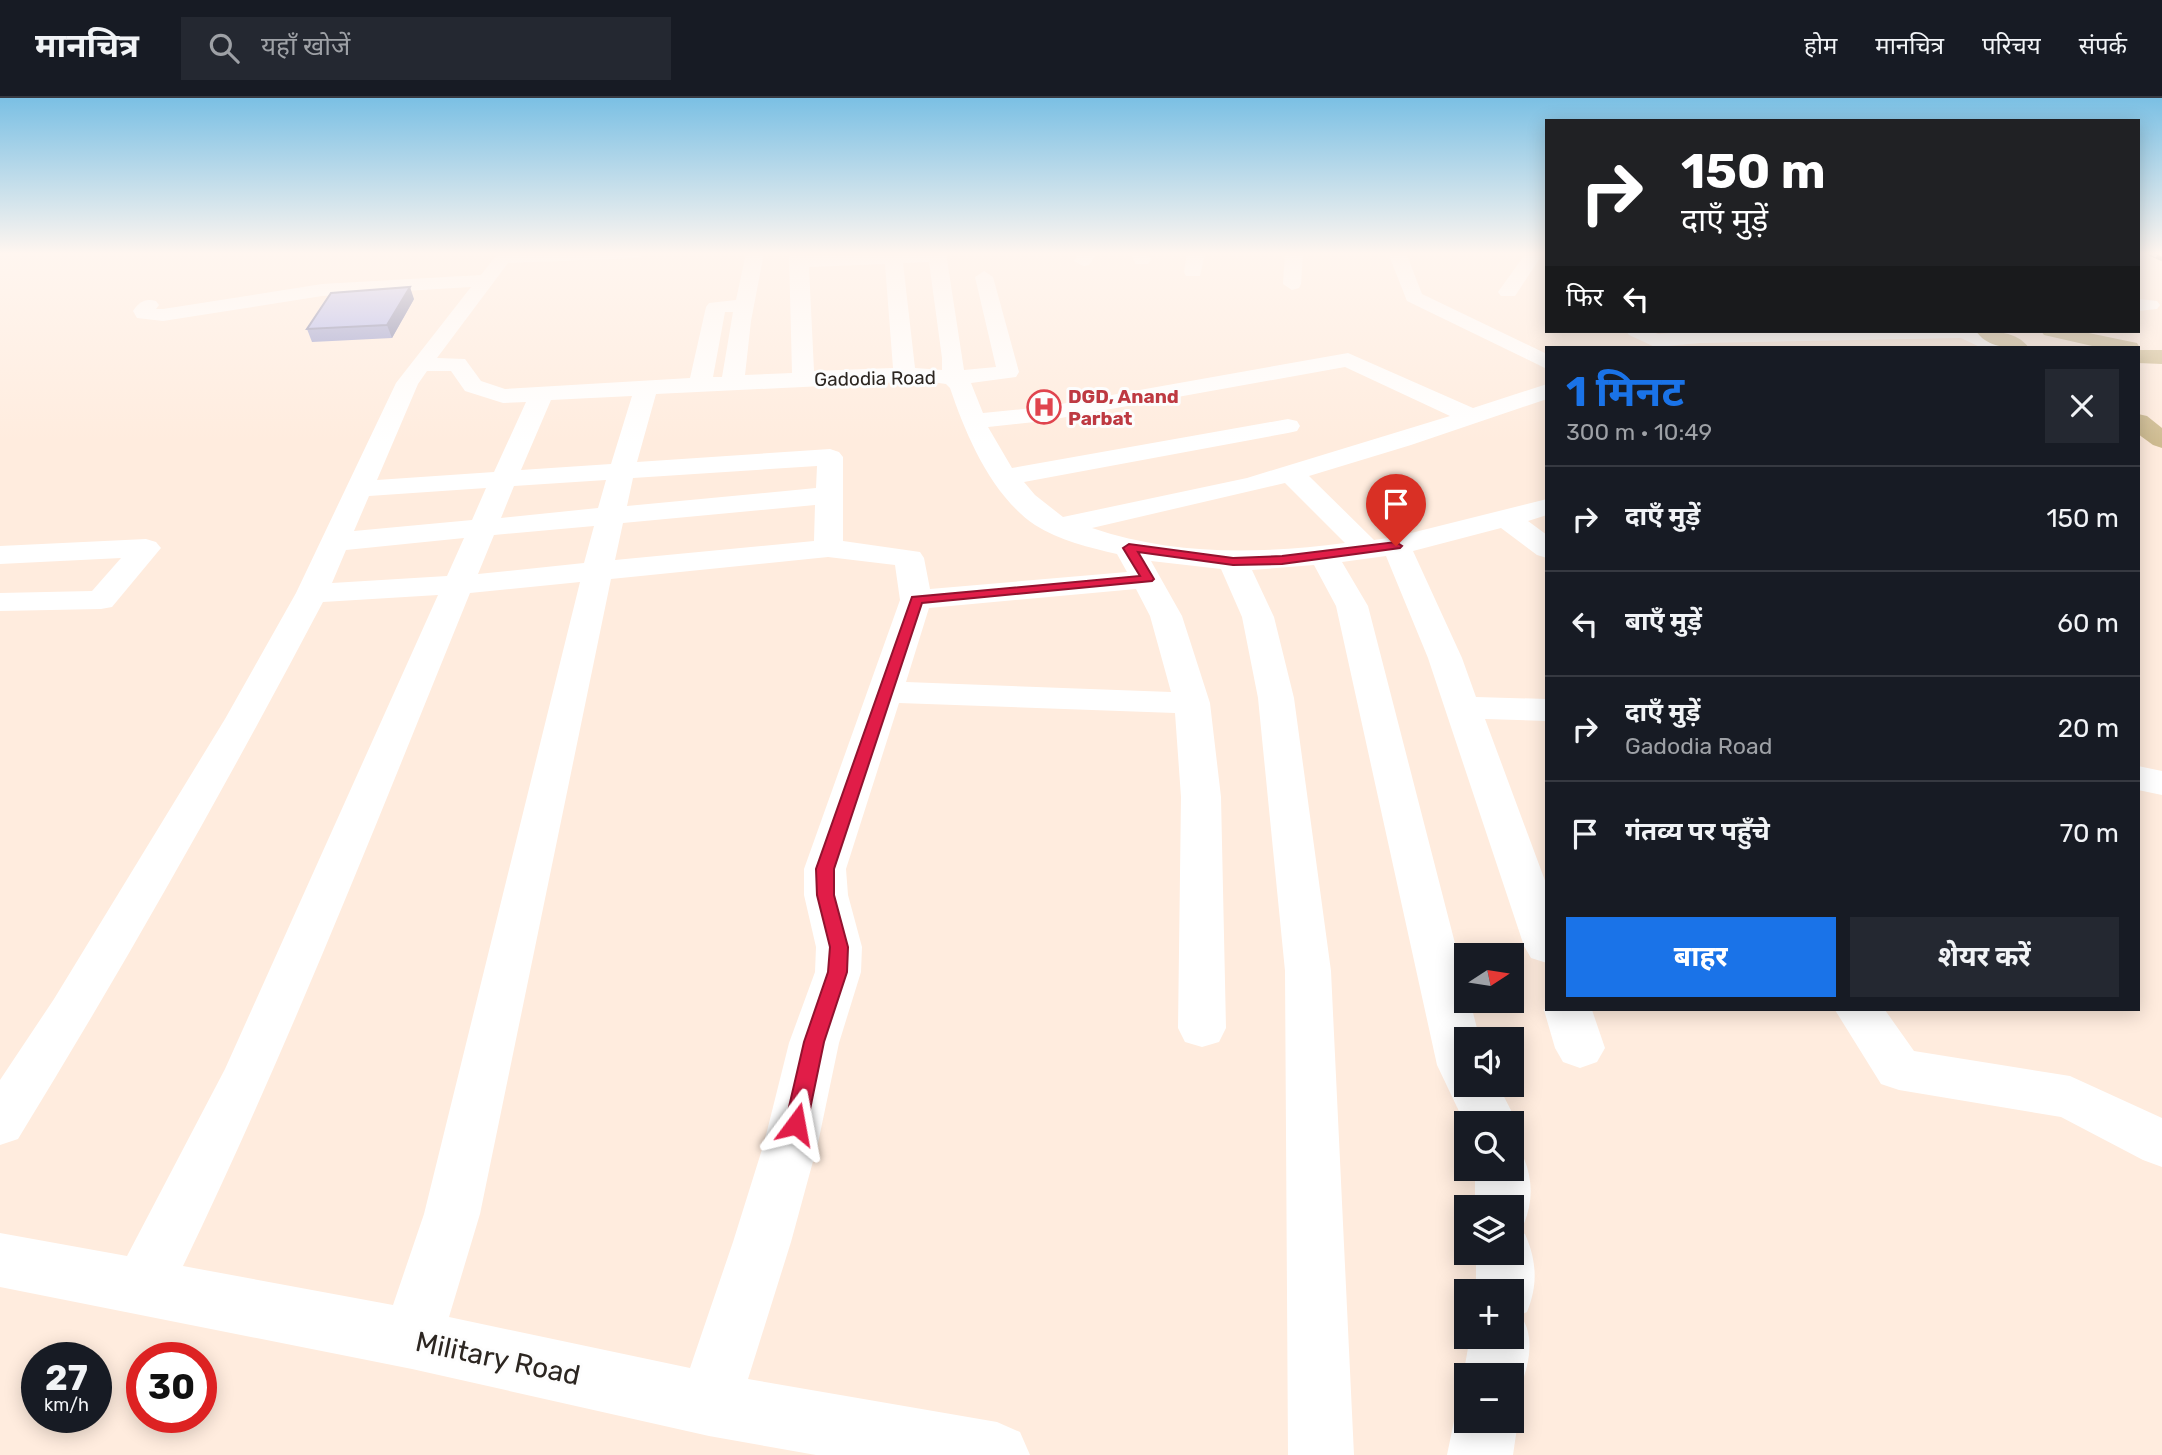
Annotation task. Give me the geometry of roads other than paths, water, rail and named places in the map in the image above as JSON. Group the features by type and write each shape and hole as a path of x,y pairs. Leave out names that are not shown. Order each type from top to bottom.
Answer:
{"main road":[{"path":"1977,333 2012,346"},
{"path":"2023,333 2048,346"},
{"path":"2060,333 2120,346"},
{"path":"2140,350 2162,356"},
{"path":"2140,356 2162,356"},
{"path":"2140,368 2162,369"}],"street":[{"path":"0,1123 71,1012 243,719 312,593 407,383 458,316"},
{"path":"700,384 714,316"},
{"path":"733,382 742,316"},
{"path":"801,316 803,379"},
{"path":"900,316 905,374"},
{"path":"947,316 953,378 1008,372 994,316"},
{"path":"1454,316 1545,361"},
{"path":"1640,333 1655,341 1698,334 1789,333"},
{"path":"1974,333 1995,346"},
{"path":"1678,346 1698,334"},
{"path":"972,421 1044,414 1348,360 1472,417"},
{"name":"Gadodia Road","path":"420,365 457,364 469,384 496,395 905,374 953,378 961,385 972,421 1006,477 1025,501 1044,518 1139,563 1282,560 1381,547 1545,507"},
{"path":"412,1339 452,1214 621,470 646,388"},
{"path":"1059,526 1228,491 1291,474 1545,392"},
{"path":"141,1289 187,1203 262,1043 503,478 542,393"},
{"path":"1006,477 1288,426"},
{"path":"359,489 830,457 828,548"},
{"path":"1291,474 1381,547 1445,657 1545,940"},
{"path":"335,542 829,495"},
{"path":"1505,517 1545,547"},
{"path":"0,555 146,548 102,600 0,602"},
{"path":"312,593 459,585 828,548 909,558 916,600 825,869 825,895 839,947 838,972 814,1042 791,1143 762,1242 709,1404"},
{"path":"1322,553 1352,606 1454,1032"},
{"path":"1233,561 1258,617 1276,698 1301,893 1308,971 1321,1455"},
{"path":"916,600 1139,563 1166,615 1192,703 1201,797 1202,1028"},
{"path":"885,692 1192,703"},
{"path":"1462,707 1545,710"},
{"path":"2140,778 2162,783"},
{"path":"1860,1011 1899,1069 2070,1097 2162,1144"},
{"name":"Military Road","path":"0,1260 412,1339 709,1404 997,1455"},
{"path":"1480,1455 1484,1433"}],"place":[{"name":"DGD, Anand Parbat","path":"1044,407"}]}
